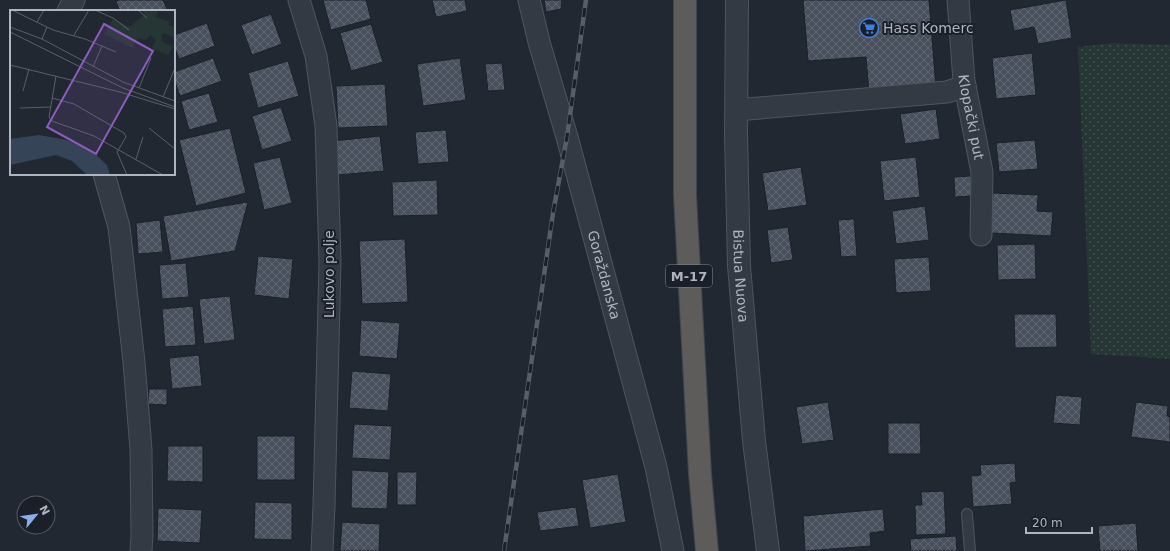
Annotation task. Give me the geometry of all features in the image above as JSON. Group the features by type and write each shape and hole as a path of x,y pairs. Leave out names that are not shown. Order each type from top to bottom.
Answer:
{"highway":[{"name":"M-17","path":"685,0 685,196 700,474 707,551"}],"street":[{"path":"69,10 74,0"},
{"name":"Lukovo polje","path":"300,0 316,56 326,126 330,262 322,551"},
{"name":"Goraždanska","path":"529,0 539,42 656,467 673,551"},
{"name":"Bistua Nuova","path":"737,0 736,110 739,266 754,441 768,551"},
{"name":"Klopački put","path":"958,0 965,86 982,172 981,235"},
{"path":"736,110 947,92 965,86"},
{"path":"104,175 119,227 134,362 141,450 141,551"}],"lane":[{"path":"967,514 970,551"}],"shaded area":[{"path":"1112,43 1170,45 1170,359 1091,354 1078,47"}],"building":[{"path":"119,0 163,0 168,10 120,10 116,2"},
{"path":"323,0 366,0 371,19 331,30"},
{"path":"432,0 465,0 467,11 436,17"},
{"path":"544,0 562,0 561,9 546,12"},
{"name":"Hass Komerc","path":"803,0 929,0 936,88 869,93 866,57 808,61"},
{"path":"1066,0 1072,38 1038,44 1034,27 1014,31 1010,10"},
{"path":"271,14 282,44 252,55 241,25"},
{"path":"207,23 215,46 179,59 175,49 175,35"},
{"path":"371,24 383,62 351,71 340,33"},
{"path":"1032,53 1036,95 996,99 992,58"},
{"path":"213,58 222,81 180,96 175,82 175,72"},
{"path":"460,58 466,100 423,106 417,64"},
{"path":"288,61 299,96 258,108 248,73"},
{"path":"502,63 505,90 488,91 485,64"},
{"path":"385,84 388,126 338,128 336,86"},
{"path":"209,93 218,122 189,130 181,101"},
{"path":"281,107 292,141 262,150 252,116"},
{"path":"936,109 940,139 905,144 900,114"},
{"path":"230,128 246,193 196,206 179,140"},
{"path":"446,130 449,162 418,164 415,132"},
{"path":"380,136 384,171 337,175 333,141"},
{"path":"1035,140 1038,169 999,172 996,143"},
{"path":"280,157 292,203 264,210 253,163"},
{"path":"916,157 920,197 884,201 880,161"},
{"path":"801,167 807,205 768,211 762,173"},
{"path":"971,176 972,196 955,197 954,177"},
{"path":"437,180 438,215 393,216 392,182"},
{"path":"993,193 1038,195 1037,211 1053,212 1051,236 991,233"},
{"path":"248,202 235,251 171,261 163,216"},
{"path":"925,206 929,240 896,244 892,211"},
{"path":"854,219 857,256 841,257 838,220"},
{"path":"160,220 163,252 138,254 136,223"},
{"path":"788,227 793,260 771,263 767,230"},
{"path":"405,239 408,302 362,304 359,241"},
{"path":"1035,244 1036,279 998,280 997,245"},
{"path":"258,256 293,259 289,299 254,295"},
{"path":"929,257 931,291 896,293 894,259"},
{"path":"186,263 189,297 162,299 159,265"},
{"path":"230,296 235,340 204,344 199,299"},
{"path":"193,306 196,345 165,347 162,309"},
{"path":"1014,314 1056,314 1057,347 1015,348"},
{"path":"361,320 400,323 397,359 359,356"},
{"path":"199,355 202,386 172,389 169,358"},
{"path":"352,371 391,374 388,411 349,408"},
{"path":"149,389 167,389 167,405 148,404"},
{"path":"1056,395 1082,397 1080,425 1053,423"},
{"path":"828,402 834,440 802,444 796,407"},
{"path":"1136,402 1168,406 1167,416 1170,417 1170,442 1131,437"},
{"path":"888,423 920,423 921,454 888,454"},
{"path":"354,424 392,426 390,460 352,458"},
{"path":"257,436 295,436 295,480 257,480"},
{"path":"168,446 203,446 203,482 167,481"},
{"path":"1015,463 1016,482 1010,483 1012,504 973,507 971,476 981,475 980,465"},
{"path":"352,470 389,472 387,509 351,508"},
{"path":"397,472 417,472 416,505 397,505"},
{"path":"618,474 626,522 590,528 582,480"},
{"path":"944,491 946,534 916,535 915,505 922,505 921,492"},
{"path":"255,502 292,503 292,540 254,539"},
{"path":"576,507 579,526 540,531 537,512"},
{"path":"158,508 202,510 200,543 157,541"},
{"path":"883,509 885,531 870,533 871,546 805,551 803,516"},
{"path":"342,522 380,524 379,551 340,551"},
{"path":"1136,523 1138,551 1100,551 1098,526"},
{"path":"956,536 957,551 911,551 910,539"}],"railway":[{"path":"504,551 553,213 567,137 586,0"}],"place":[{"name":"Hass Komerc","path":"869,28"}]}
